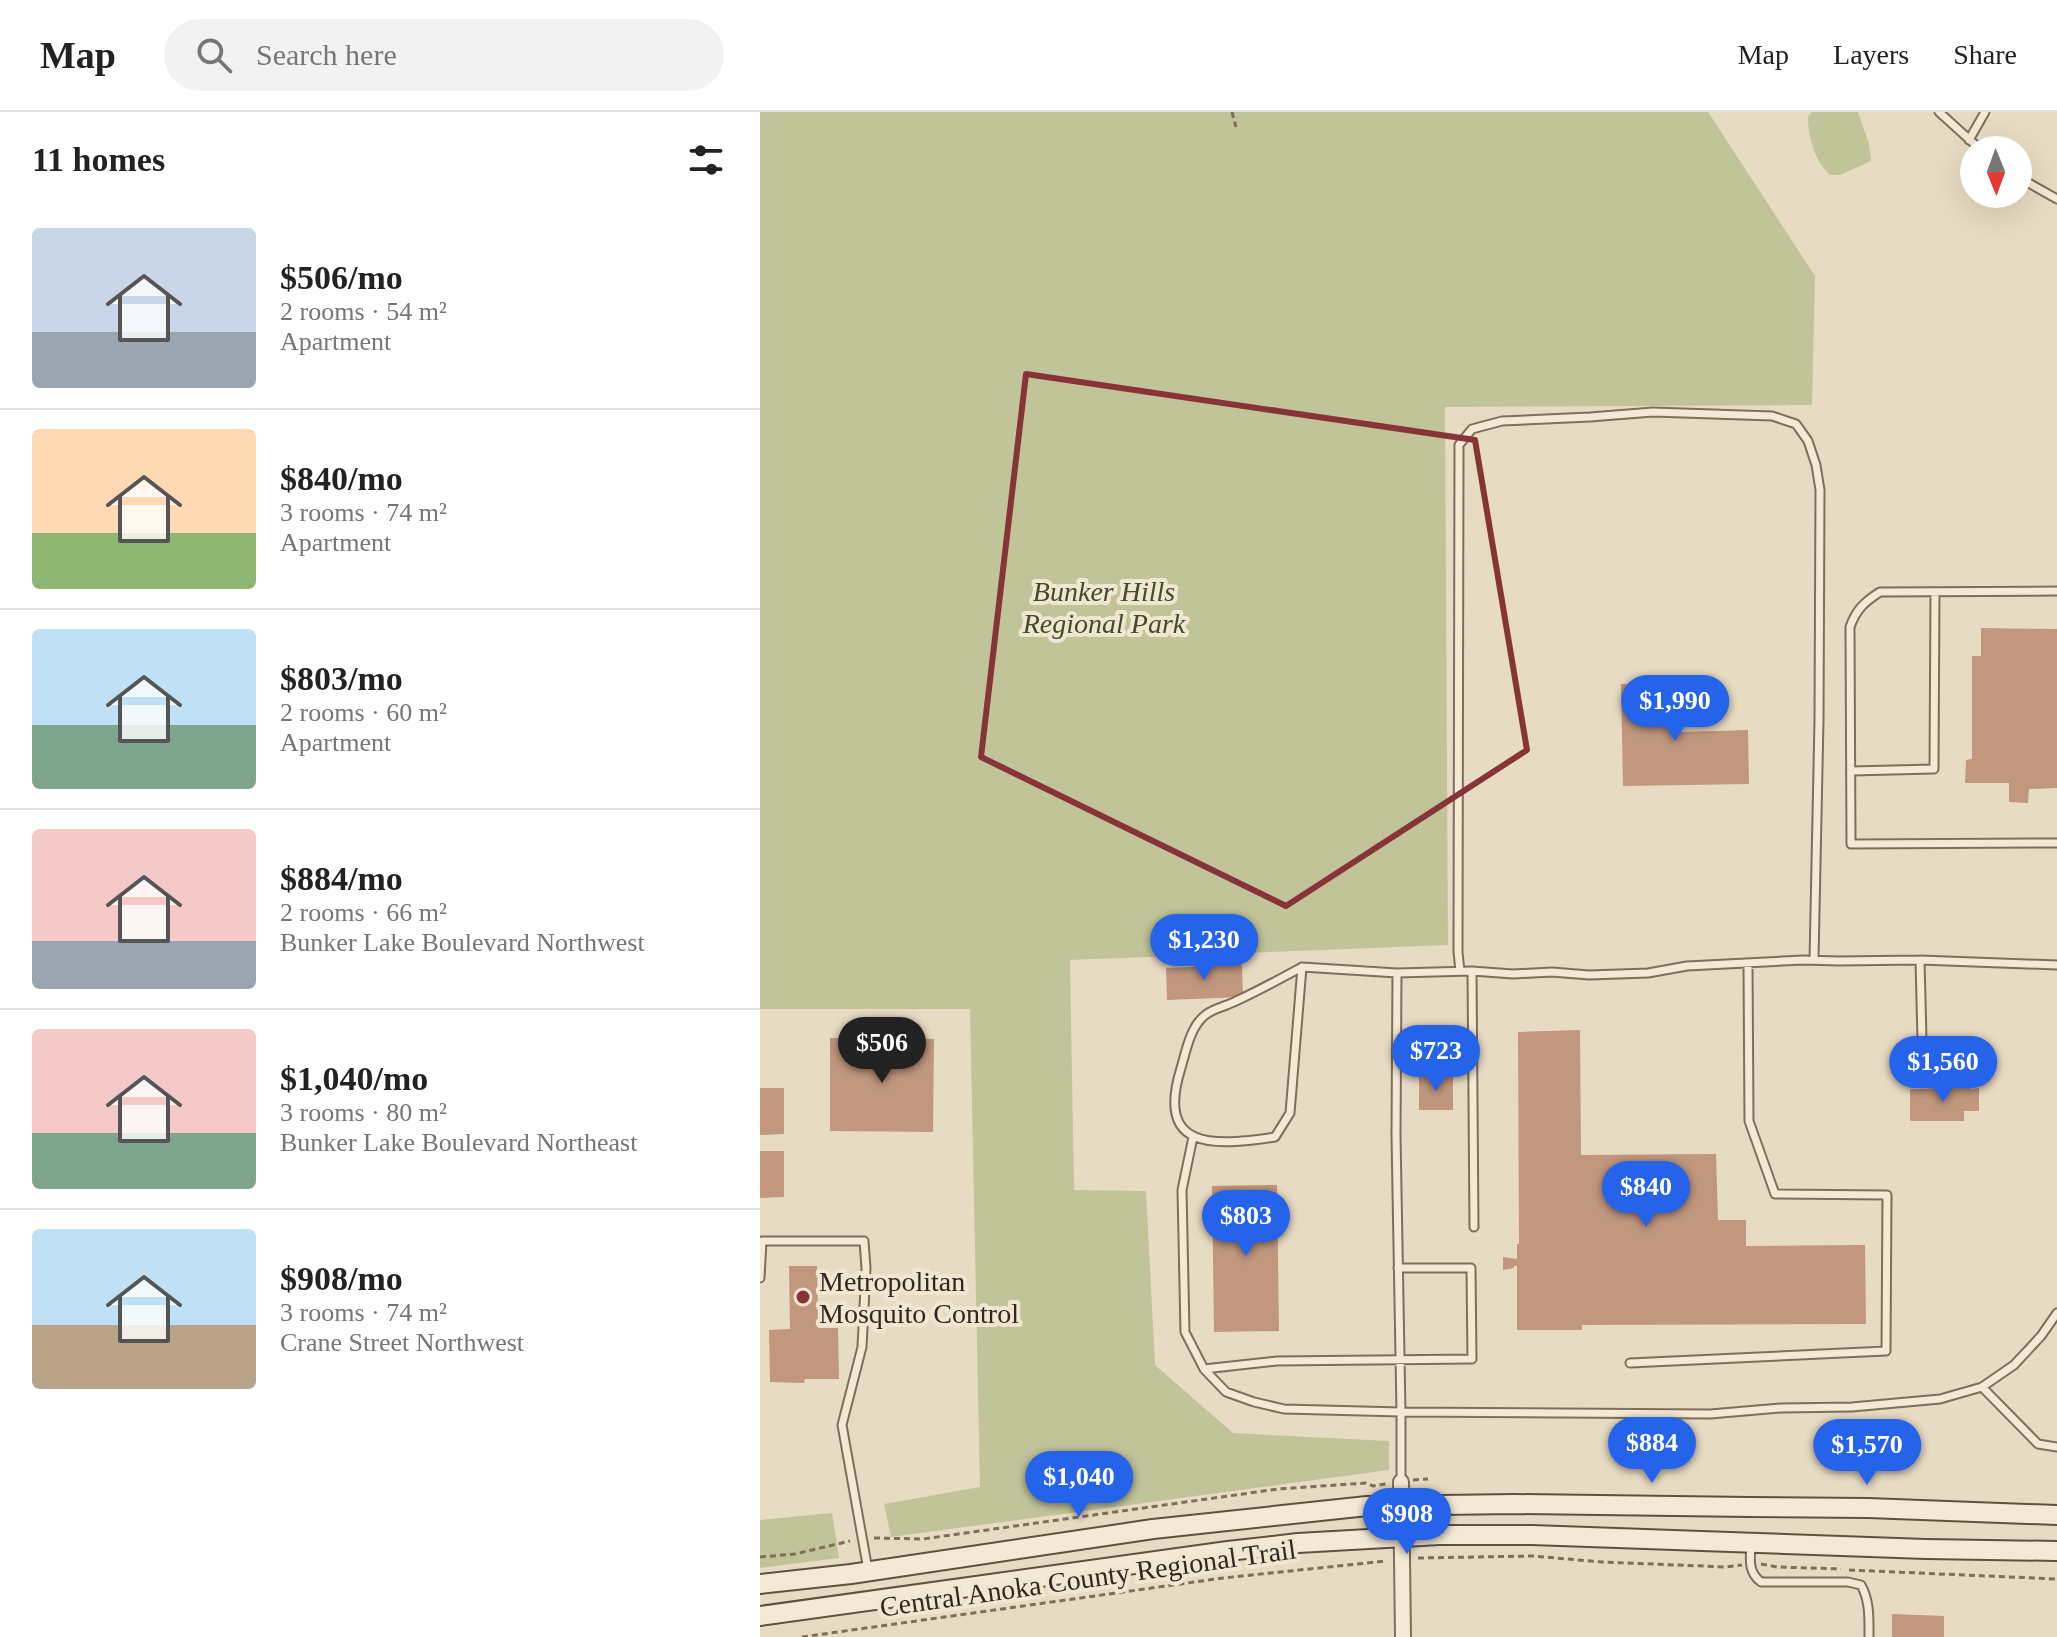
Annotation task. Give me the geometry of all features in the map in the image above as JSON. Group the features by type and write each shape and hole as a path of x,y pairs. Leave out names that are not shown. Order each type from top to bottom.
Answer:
{"main road":[{"path":"760,1584 851,1574 1153,1529 1367,1506 1868,1508 2057,1515"},
{"path":"760,1616 1228,1551 1401,1535 1532,1535 2057,1551"}],"street":[{"path":"1401,1482 1403,1637"}],"lane":[{"path":"1939,112 1965,136"},
{"path":"1971,136 1985,112"},
{"path":"2032,185 2057,199"},
{"path":"1460,971 1459,445 1472,429 1502,421 1653,412 1772,416 1796,424 1808,441 1816,465 1820,490 1814,960"},
{"path":"2057,591 1880,592 1865,601 1855,613 1850,627 1851,844 2057,843"},
{"path":"1851,771 1934,769 1935,592"},
{"path":"1302,967 1290,1113 1275,1137 1214,1143 1193,1137 1182,1128 1174,1112 1177,1081 1189,1040 1204,1016 1302,967 1397,973 1472,971 1613,975 1687,966 1814,960 2057,965"},
{"path":"1920,960 1923,1080"},
{"path":"1630,1363 1886,1351 1887,1195 1775,1194 1749,1121 1748,963"},
{"path":"1472,971 1474,1227"},
{"path":"1397,973 1401,1482"},
{"path":"1193,1137 1182,1190 1185,1332 1204,1369 1226,1392 1284,1409 1710,1414 1940,1399 1982,1387 2014,1365 2057,1313"},
{"path":"760,1278 762,1241 864,1241 866,1268 862,1347 842,1425 868,1570"},
{"path":"1204,1369 1277,1361 1472,1359 1471,1268 1398,1268"},
{"path":"1982,1387 2038,1444 2057,1447"},
{"path":"1751,1543 1749,1564 1753,1577 1761,1582 1848,1582 1861,1585 1867,1595 1869,1637"}],"path":[{"path":"1232,112 1236,127"},
{"path":"873,1538 923,1539 1278,1489 1366,1483 1373,1486"},
{"path":"760,1557 795,1554 853,1541"},
{"path":"1421,1558 1533,1556 1602,1562 1737,1565"},
{"name":"Central Anoka County Regional Trail","path":"802,1637 1192,1582 1380,1561"},
{"path":"1761,1564 2057,1579"}],"highlighted area":[{"path":"1026,374 1475,440 1527,750 1286,906 981,757"}],"green space":[{"name":"Bunker Hills Regional Park","path":"760,112 1708,112 1815,276 1812,405 1445,407 1448,945 1070,960 1074,1190 1146,1191 1155,1365 1233,1433 1389,1441 1389,1470 891,1537 884,1504 980,1487 970,1009 760,1009"},
{"path":"1812,112 1858,112 1869,144 1871,161 1840,175 1830,175 1816,155 1811,140 1808,116"},
{"path":"832,1513 839,1558 760,1568 760,1520"}],"building":[{"path":"1981,628 2057,629 2057,788 2029,789 2028,803 2009,802 2009,783 1965,783 1966,760 1972,759 1972,656 1981,656"},
{"path":"1680,683 1681,732 1748,730 1749,784 1623,786 1621,684"},
{"path":"1242,965 1243,997 1167,1000 1166,968"},
{"path":"1580,1030 1581,1155 1716,1154 1718,1220 1746,1220 1746,1246 1865,1245 1866,1324 1582,1325 1582,1330 1517,1330 1517,1266 1503,1270 1503,1257 1517,1259 1519,1244 1518,1032"},
{"path":"830,1038 934,1039 933,1132 830,1131"},
{"path":"1419,1076 1453,1076 1453,1110 1419,1110"},
{"path":"1961,1084 1971,1084 1971,1089 1979,1088 1979,1111 1964,1111 1964,1121 1910,1121 1910,1089 1961,1088"},
{"path":"760,1088 784,1088 784,1134 760,1135"},
{"path":"760,1151 784,1151 784,1197 760,1198"},
{"path":"1277,1185 1279,1331 1214,1332 1212,1186"},
{"name":"Metropolitan Mosquito Control","path":"789,1266 817,1266 818,1328 838,1328 839,1379 805,1379 804,1383 770,1382 769,1330 790,1329"},
{"path":"1892,1614 1944,1616 1944,1637 1892,1637"}],"place":[{"name":"Metropolitan Mosquito Control","path":"803,1297"}]}
